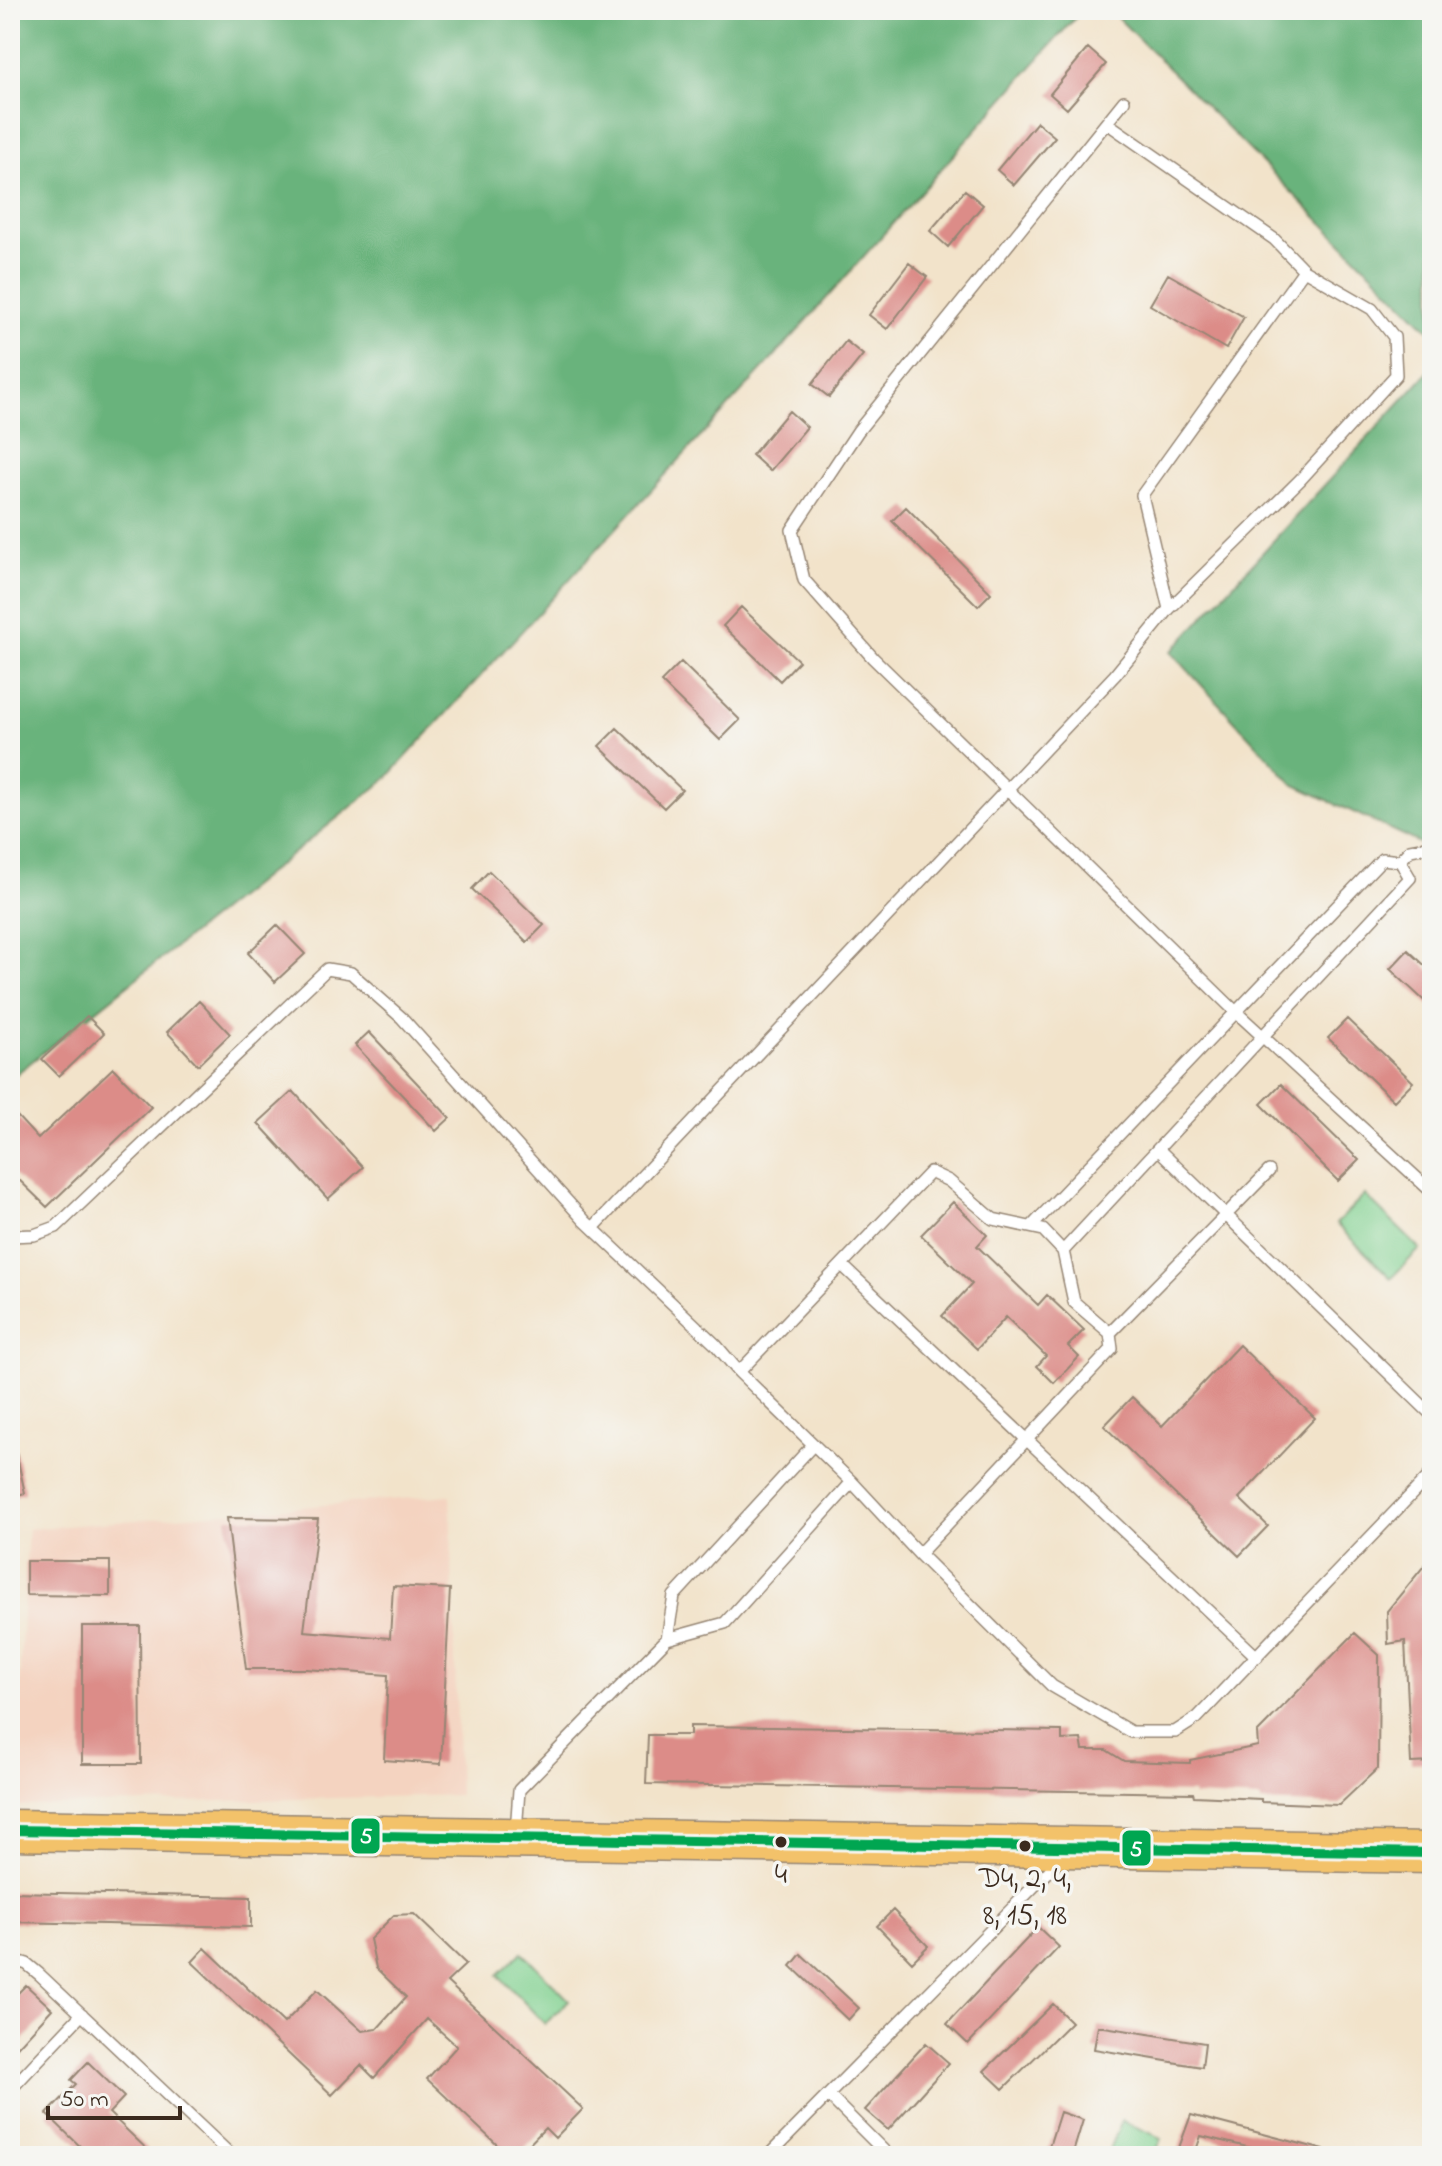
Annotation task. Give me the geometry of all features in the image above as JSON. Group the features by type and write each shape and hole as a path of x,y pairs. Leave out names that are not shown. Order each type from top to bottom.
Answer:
{"highway":[{"path":"10,1830 1432,1853"},
{"path":"10,1851 1432,1873"}],"lane":[{"path":"1124,101 858,431 792,530 804,580 873,658 1236,1012 1432,1192"},
{"path":"593,1228 1115,675 1169,609 1300,480 1396,375 1394,337 1372,309 1304,270 1274,239 1107,123"},
{"path":"1169,609 1142,495 1304,270"},
{"path":"1400,861 1410,850 1432,846"},
{"path":"1031,1227 1382,859 1400,861"},
{"path":"1063,1251 1410,878 1400,861"},
{"path":"10,1236 34,1235 56,1227 327,969 351,973 402,1018 593,1228 716,1345 739,1372 1052,1686 1131,1732 1175,1732 1197,1718 1432,1473"},
{"path":"1158,1149 1432,1415"},
{"path":"1110,1333 1269,1171"},
{"path":"739,1372 930,1172 949,1181 993,1219 1043,1230 1063,1251 1074,1302 1110,1333 1112,1349 919,1554"},
{"path":"842,1265 1257,1657"},
{"path":"667,1639 674,1596 812,1446"},
{"path":"515,1838 519,1790 667,1639 725,1623 852,1482"},
{"path":"768,2156 1053,1867"},
{"path":"10,1959 27,1964 232,2156"},
{"path":"10,2090 82,2014"},
{"path":"828,2095 889,2156"}],"shaded area":[{"path":"450,1495 459,1795 12,1806 28,1529"}],"green space":[{"path":"10,10 1082,10 794,335 385,780 10,1079"},
{"path":"1110,10 1432,10 1432,333"},
{"path":"1432,368 1432,849 1293,784 1171,652"},
{"path":"1365,1195 1420,1249 1391,1278 1336,1224"},
{"path":"522,1952 569,2000 545,2024 498,1975"},
{"path":"1122,2121 1162,2138 1154,2156 1107,2156"}],"building":[{"path":"1088,48 1106,64 1067,109 1050,94"},
{"path":"1037,122 1055,137 1014,185 997,170"},
{"path":"965,190 983,205 948,247 930,231"},
{"path":"909,263 927,277 887,329 869,315"},
{"path":"1168,274 1244,317 1226,349 1150,305"},
{"path":"846,341 863,355 829,397 812,384"},
{"path":"789,411 807,427 770,471 752,455"},
{"path":"906,507 991,593 978,606 892,521"},
{"path":"741,607 799,661 780,681 723,626"},
{"path":"681,662 740,720 720,740 661,682"},
{"path":"617,728 682,790 664,808 599,746"},
{"path":"489,871 544,925 527,942 472,889"},
{"path":"277,925 305,954 275,982 248,953"},
{"path":"1408,950 1432,972 1432,1008 1390,969"},
{"path":"199,1001 230,1034 198,1065 167,1032"},
{"path":"87,1016 104,1033 59,1076 42,1059"},
{"path":"1347,1019 1413,1082 1394,1101 1328,1038"},
{"path":"369,1032 450,1118 436,1131 355,1045"},
{"path":"113,1068 151,1107 47,1207 10,1171 10,1124 17,1116 38,1139"},
{"path":"1281,1084 1359,1160 1338,1181 1261,1104"},
{"path":"293,1091 363,1167 328,1199 258,1123"},
{"path":"953,1202 987,1235 977,1246 1038,1305 1047,1295 1084,1330 1068,1346 1079,1357 1054,1383 1037,1366 1046,1356 1006,1317 977,1349 942,1316 972,1284 921,1235"},
{"path":"1239,1345 1315,1418 1239,1498 1268,1526 1239,1556 1104,1426 1132,1397 1162,1426"},
{"path":"16,1452 25,1493 10,1497 10,1453"},
{"path":"227,1518 318,1519 304,1631 390,1638 393,1586 450,1589 441,1764 384,1760 388,1675 306,1669 246,1669"},
{"path":"1432,1556 1432,1762 1411,1763 1405,1641 1388,1644 1387,1611"},
{"path":"26,1561 110,1561 110,1596 26,1595"},
{"path":"82,1626 140,1626 141,1764 82,1764"},
{"path":"1355,1633 1379,1655 1378,1768 1339,1805 1261,1802 1261,1799 1194,1796 1193,1793 646,1784 648,1735 690,1735 690,1726 1062,1731 1062,1740 1081,1739 1083,1750 1106,1750 1124,1761 1190,1763 1190,1760 1258,1746 1257,1733"},
{"path":"10,1892 251,1897 251,1927 10,1922"},
{"path":"893,1910 928,1946 912,1962 877,1926"},
{"path":"414,1914 466,1964 447,1982 583,2109 555,2138 545,2128 518,2156 509,2156 427,2079 457,2046 427,2019 374,2078 361,2065 332,2095 192,1962 205,1948 284,2023 317,1990 362,2031 377,2029 406,1997 376,1968 370,1939 394,1915"},
{"path":"1038,1927 1059,1947 968,2044 947,2024"},
{"path":"801,1954 859,2008 848,2020 791,1966"},
{"path":"26,1985 52,2009 10,2055 10,2001"},
{"path":"1053,2004 1071,2022 1003,2089 984,2071"},
{"path":"1098,2026 1205,2043 1202,2067 1094,2049"},
{"path":"926,2043 949,2063 888,2130 865,2110"},
{"path":"88,2062 124,2097 109,2113 154,2156 90,2156 47,2114 76,2084 71,2080"},
{"path":"1060,2112 1083,2120 1072,2156 1046,2156"},
{"path":"1191,2115 1328,2151 1328,2156 1285,2156 1201,2136 1194,2156 1176,2156"}],"transit line":[{"name":"5","path":"10,1830 1432,1853"}],"place":[{"name":"4","path":"781,1842"},
{"name":"D4, 2, 4, 8, 15, 18","path":"1025,1846"}]}
